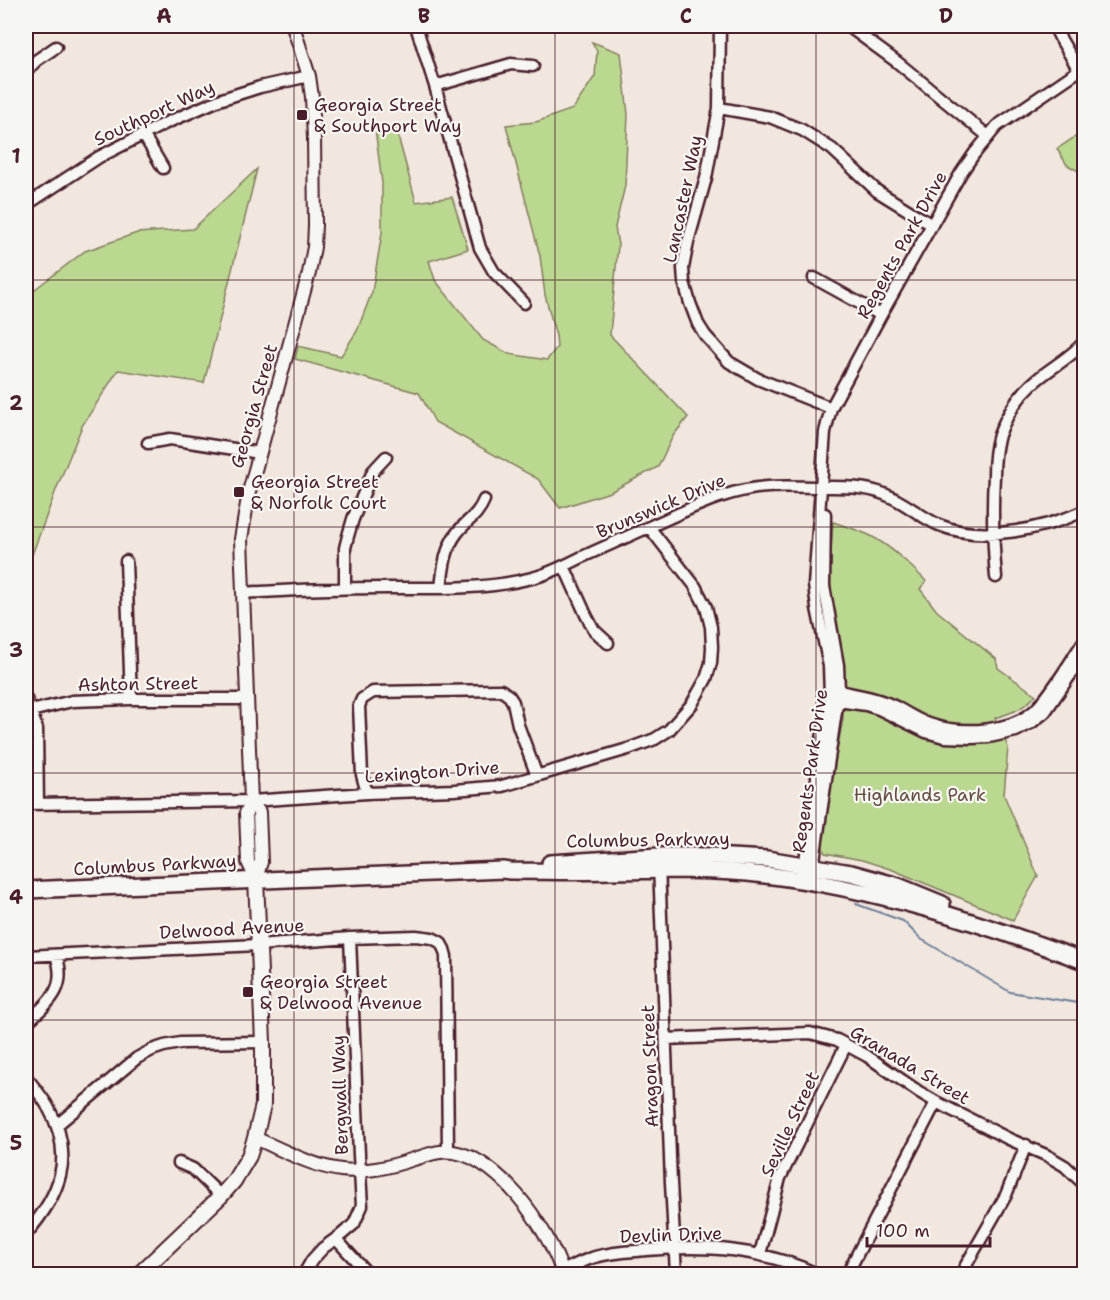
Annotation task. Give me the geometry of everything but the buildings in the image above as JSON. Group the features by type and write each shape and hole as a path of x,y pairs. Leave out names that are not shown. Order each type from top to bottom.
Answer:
{"main road":[{"name":"Columbus Parkway","path":"26,890 503,870 540,863 659,863 712,855 767,859 807,873 851,873 898,886 1084,961"},
{"name":"Georgia Street","path":"139,1275 221,1196 243,1168 255,1138 263,1105 263,1042 256,879"}],"street":[{"name":"Georgia Street","path":"256,879 248,862 246,813 251,801 241,539 244,517 301,306 314,246 312,97 309,76 293,26"},
{"path":"416,26 480,248 494,272 524,303"},
{"name":"Lancaster Way","path":"720,26 720,108 706,178 683,268 690,303 705,335 729,362 758,379 831,408"},
{"path":"848,26 897,62 988,136"},
{"path":"1054,26 1082,69"},
{"path":"26,71 56,47"},
{"path":"435,86 511,64 533,66"},
{"name":"Regents Park Drive","path":"807,873 836,696 814,585 825,432 831,408 961,173 988,136 997,126 1082,69"},
{"name":"Southport Way","path":"26,205 99,157 143,134 219,100 260,87 309,76"},
{"path":"720,108 770,117 802,130 832,149 878,191 932,225"},
{"path":"143,134 163,168"},
{"path":"814,278 881,315"},
{"path":"996,577 992,533 995,454 999,435 1017,401 1030,386 1084,342"},
{"path":"148,443 170,439 260,453"},
{"path":"345,588 345,548 348,536 373,471 386,457"},
{"name":"Brunswick Drive","path":"243,592 505,585 535,578 701,504 725,495 766,487 845,487 876,491 891,497 929,521 958,531 992,533 1021,531 1069,518 1084,511"},
{"path":"441,588 442,572 451,541 457,532 480,511 484,500"},
{"name":"Lexington Drive","path":"26,804 251,801 502,786 628,749 654,739 669,730 692,704 706,679 711,663 712,646 711,627 706,607 695,586 649,527"},
{"path":"126,561 132,699"},
{"path":"564,566 594,630 608,643"},
{"path":"836,696 881,701 928,724 949,729 988,729 1013,723 1039,706 1084,641"},
{"path":"836,696 879,709 926,732 944,737 989,737 1016,731 1045,712 1084,655"},
{"path":"367,794 362,775 359,706 362,699 373,692 501,690 513,702 518,725 537,776"},
{"path":"26,699 37,729 38,804"},
{"name":"Ashton Street","path":"31,711 72,701 247,699"},
{"name":"Aragon Street","path":"659,863 676,1275"},
{"name":"Delwood Avenue","path":"26,956 258,945 350,938 416,936 432,938 440,942 446,956 448,1151"},
{"name":"Bergwall Way","path":"304,1275 312,1260 323,1248 354,1224 362,1206 350,938"},
{"path":"26,1023 54,996 61,979 56,955"},
{"name":"Granada Street","path":"666,1039 810,1033 830,1038 867,1056 936,1102 1048,1156 1065,1166 1084,1184"},
{"path":"57,1125 137,1058 152,1050 180,1043 263,1042"},
{"name":"Seville Street","path":"760,1254 780,1178 846,1045"},
{"path":"26,1077 48,1106 57,1125 62,1147 61,1170 56,1189 52,1198 28,1227"},
{"path":"847,1275 936,1102"},
{"path":"255,1138 309,1161 341,1170 380,1169 425,1155 448,1151 476,1159 504,1180 535,1220 563,1273"},
{"path":"961,1275 1006,1195 1026,1145"},
{"path":"179,1162 193,1169 221,1196"},
{"path":"336,1239 368,1275"},
{"name":"Devlin Drive","path":"563,1273 592,1258 612,1253 674,1248 714,1248 760,1254 817,1275"}],"green space":[{"path":"592,42 621,53 628,114 625,186 615,227 618,245 610,335 688,417 673,436 658,467 610,492 560,508 538,479 435,422 419,393 295,359 298,346 341,356 357,331 372,292 382,233 382,183 375,128 396,129 416,202 452,197 468,249 429,261 435,280 483,340 509,354 547,360 557,347 556,336 545,295 540,256 506,125 536,122 573,109 595,76 597,51"},
{"path":"1084,131 1084,174 1067,165 1057,149"},
{"path":"257,169 204,383 118,370 82,426 26,571 26,296 85,251 137,233 193,229"},
{"name":"Highlands Park","path":"833,522 869,535 885,544 926,581 920,589 937,611 996,659 998,668 1036,695 1022,707 995,718 1008,747 1004,795 1038,876 1013,920 893,870 862,860 825,853 822,846 843,719 844,679 829,581"}],"waterway":[{"path":"856,904 903,921 921,939 1010,992 1084,1004"}],"place":[{"name":"Georgia Street & Southport Way","path":"302,115"},
{"name":"Georgia Street & Norfolk Court","path":"239,492"},
{"name":"Georgia Street & Delwood Avenue","path":"248,992"}]}
